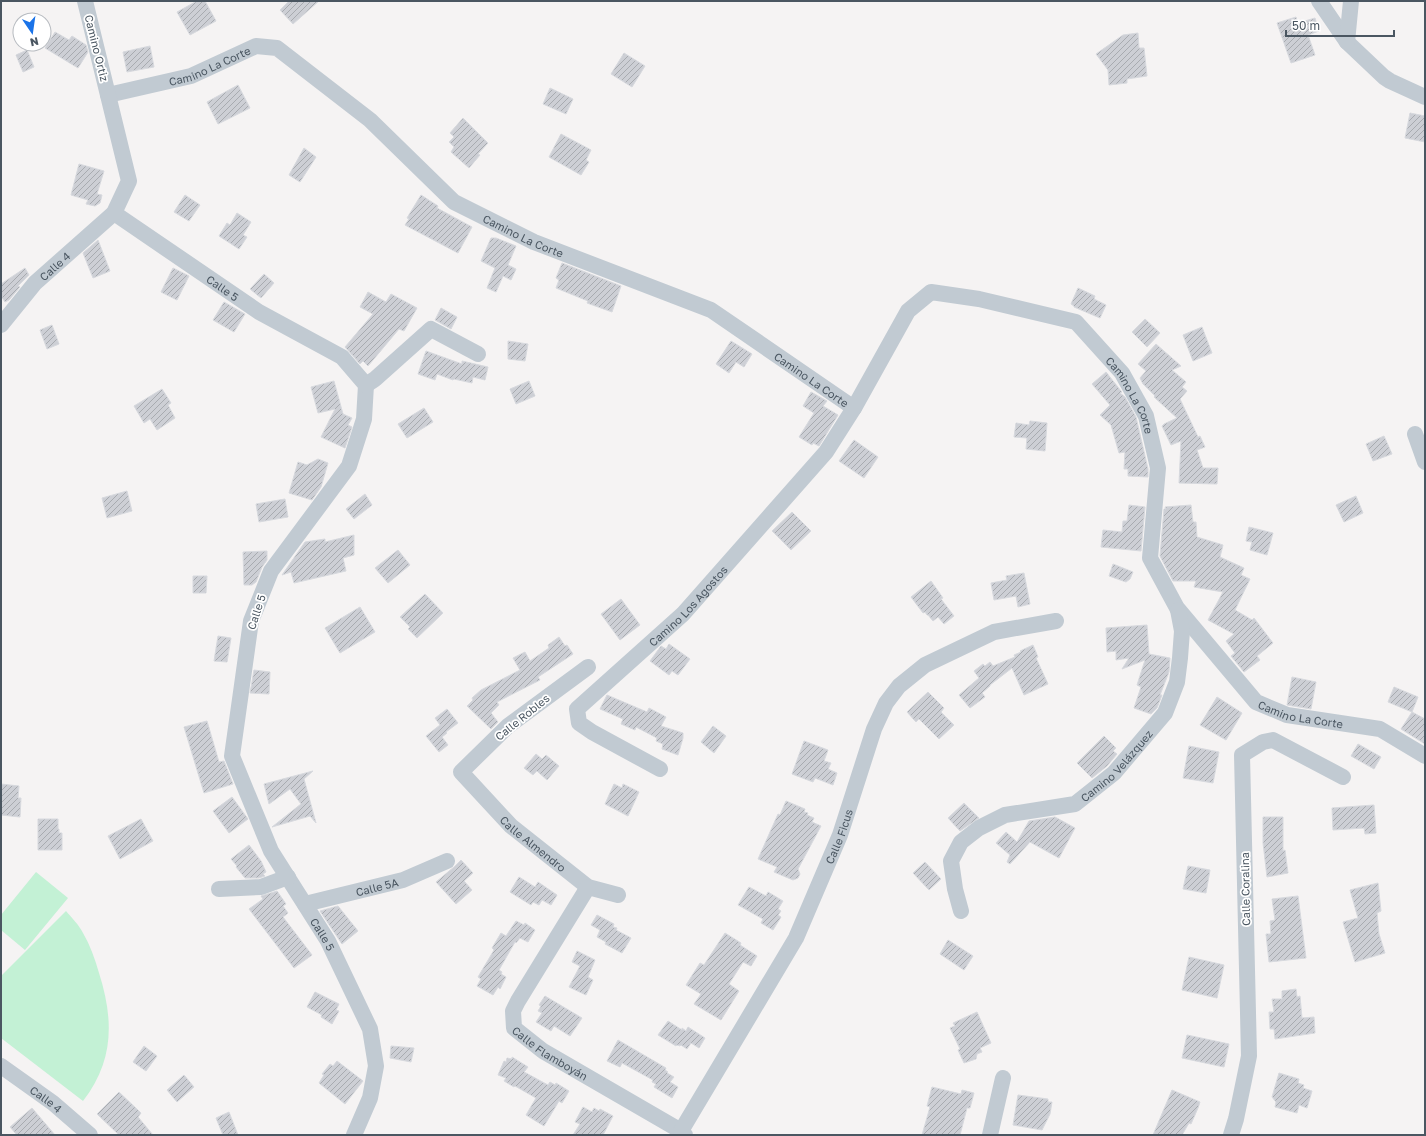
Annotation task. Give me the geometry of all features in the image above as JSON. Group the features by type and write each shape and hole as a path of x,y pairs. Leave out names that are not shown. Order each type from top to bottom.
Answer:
{"street":[{"name":"Camino Ortiz","path":"85,1 108,95"},
{"path":"1319,1 1347,42 1390,81 1425,97"},
{"path":"1347,42 1351,1"},
{"name":"Camino La Corte","path":"108,95 191,76 256,46 277,48 370,120 454,202 534,242 711,310 854,408 908,311 931,292 979,299 1076,322 1122,372 1146,416 1158,468 1150,558 1177,608 1256,702 1287,714 1380,729 1425,756"},
{"path":"108,95 129,181 114,213"},
{"name":"Calle 4","path":"1,325 35,283 114,213"},
{"name":"Calle 5","path":"114,213 259,312 342,357 366,385 364,419 349,466 271,572 251,621 232,756 271,851 328,941 370,1029 376,1066 370,1098 354,1135"},
{"path":"366,385 376,379 431,329 478,354"},
{"name":"Camino Los Agostos","path":"660,769 592,732 579,723 577,709 683,614 826,452 854,408"},
{"path":"1415,434 1425,462"},
{"name":"Camino Velázquez","path":"961,911 954,889 951,861 960,842 979,828 1005,815 1075,804 1114,773 1165,713 1177,682 1180,658 1182,631 1177,608"},
{"name":"Calle Ficus","path":"683,1133 796,938 840,835 874,729 886,703 899,686 925,665 994,632 1056,621"},
{"name":"Calle Robles","path":"460,772 508,726 588,667"},
{"name":"Calle Coralina","path":"1231,1135 1236,1119 1249,1056 1242,755 1263,742 1273,740 1343,777"},
{"name":"Calle Almendro","path":"460,772 511,826 588,887 618,895"},
{"name":"Calle 5A","path":"305,904 403,880 447,861"},
{"path":"219,890 261,887 288,878"},
{"name":"Calle Flamboyán","path":"588,887 518,1001 513,1011 514,1028 543,1051 683,1133"},
{"name":"Calle 4","path":"1,1066 54,1102 90,1135"},
{"path":"990,1135 1003,1078"}],"green space":[{"path":"36,872 68,898 25,950 1,930 1,915"},
{"path":"66,911 81,930 92,952 104,990 109,1024 106,1055 101,1071 83,1101 1,1038 1,976"}],"building":[{"path":"197,1 205,1 216,21 190,35 177,12"},
{"path":"289,1 319,1 293,24 280,10"},
{"path":"1296,17 1298,23 1315,18 1319,31 1308,35 1315,55 1291,63 1277,23"},
{"path":"55,32 69,40 72,36 86,45 88,52 78,68 52,52 52,37"},
{"path":"1138,33 1139,48 1144,48 1147,76 1127,79 1127,83 1109,85 1108,70 1096,54 1123,35"},
{"path":"150,46 154,67 127,72 123,52"},
{"path":"23,52 28,52 34,67 23,72 16,55"},
{"path":"624,53 645,66 632,87 611,74"},
{"path":"238,85 250,108 218,124 207,102"},
{"path":"550,88 573,99 566,114 543,104"},
{"path":"1410,113 1425,116 1425,142 1405,138"},
{"path":"463,118 488,143 478,154 480,155 469,168 451,152 454,147 449,142 454,137 450,133"},
{"path":"561,134 591,150 586,160 589,162 581,175 549,157"},
{"path":"304,148 316,157 300,182 289,175"},
{"path":"79,164 104,171 97,194 102,195 100,203 95,206 86,204 88,200 71,195"},
{"path":"185,195 200,205 189,221 174,212"},
{"path":"421,195 438,206 437,208 472,227 458,253 405,225 409,219 407,218"},
{"path":"237,213 251,222 243,235 247,237 239,249 219,236 227,223 230,225"},
{"path":"491,238 496,238 516,246 508,265 516,269 511,280 503,276 496,292 487,288 495,268 481,261"},
{"path":"98,240 110,271 93,278 83,253"},
{"path":"562,263 621,286 612,312 587,303 588,301 556,288 559,280 556,278"},
{"path":"25,268 29,275 18,286 20,287 9,300 5,302 1,296 1,284"},
{"path":"173,268 189,276 177,300 161,292"},
{"path":"264,274 274,283 261,298 250,289"},
{"path":"1078,288 1095,296 1094,299 1106,305 1100,318 1074,307 1071,304"},
{"path":"368,292 386,302 391,294 417,308 404,331 399,329 368,366 363,361 360,364 345,347 373,314 360,307"},
{"path":"224,302 245,314 234,332 213,320"},
{"path":"441,308 457,317 451,329 435,320"},
{"path":"1145,319 1160,333 1147,347 1132,332"},
{"path":"52,325 59,344 47,349 40,330"},
{"path":"1202,327 1212,353 1193,361 1183,335"},
{"path":"508,341 528,344 525,361 508,359"},
{"path":"731,341 752,354 744,367 736,362 729,373 716,364"},
{"path":"1156,344 1181,366 1172,370 1186,382 1182,387 1187,391 1180,399 1198,437 1200,436 1205,447 1197,450 1203,468 1218,468 1217,484 1179,483 1181,441 1171,445 1162,426 1177,418 1154,397 1155,396 1143,384 1140,378 1146,371 1138,364"},
{"path":"426,351 462,364 462,361 488,367 485,380 473,377 472,383 453,380 437,374 435,380 418,374"},
{"path":"1106,372 1122,392 1120,393 1125,397 1136,417 1148,469 1148,477 1128,476 1128,469 1124,469 1125,452 1119,453 1111,425 1100,415 1110,405 1092,384"},
{"path":"334,381 343,414 352,418 348,425 352,427 345,448 321,437 335,409 318,413 311,387"},
{"path":"529,381 535,396 516,404 510,389"},
{"path":"162,389 171,403 168,405 175,418 157,430 150,419 144,423 134,406"},
{"path":"811,392 827,401 823,406 838,415 819,446 813,443 812,445 799,437 814,413 803,406"},
{"path":"424,408 433,422 407,438 398,424"},
{"path":"1030,421 1047,423 1045,451 1026,449 1027,438 1014,437 1016,423 1029,425"},
{"path":"1384,436 1392,454 1373,461 1366,444"},
{"path":"854,440 878,457 864,478 839,461"},
{"path":"318,459 328,463 321,487 312,500 289,493 298,462 307,465"},
{"path":"127,491 132,511 107,518 102,498"},
{"path":"365,494 372,505 354,519 346,509"},
{"path":"1356,496 1363,513 1344,522 1336,505"},
{"path":"285,499 288,517 259,522 256,504"},
{"path":"1129,505 1145,507 1141,551 1101,547 1103,530 1122,532 1123,521 1127,521"},
{"path":"1191,505 1193,522 1196,522 1197,537 1223,545 1220,557 1244,568 1241,575 1250,579 1235,610 1252,620 1254,618 1273,643 1257,656 1260,660 1244,672 1231,656 1235,653 1226,641 1234,634 1208,620 1223,592 1194,587 1196,581 1173,581 1160,556 1165,507"},
{"path":"792,512 811,531 791,550 772,531"},
{"path":"1249,527 1273,533 1267,555 1250,550 1252,542 1246,541"},
{"path":"354,535 354,555 343,558 346,571 294,583 291,572 282,575 305,542 325,539 325,542"},
{"path":"398,550 410,565 388,583 375,568"},
{"path":"267,551 267,560 262,567 256,582 252,585 244,585 243,552"},
{"path":"1113,564 1133,572 1130,579 1126,582 1109,576"},
{"path":"1024,573 1030,604 1018,607 1016,596 994,600 991,583 1007,580 1006,576"},
{"path":"193,576 207,576 206,593 193,593"},
{"path":"931,581 943,598 941,599 954,616 944,624 938,617 933,621 925,612 923,613 911,597"},
{"path":"425,594 443,613 417,638 408,629 410,627 400,617"},
{"path":"621,599 640,625 620,640 601,614"},
{"path":"360,607 375,632 340,653 325,628"},
{"path":"1147,625 1149,654 1170,658 1169,672 1160,695 1162,695 1157,708 1151,714 1134,708 1141,687 1137,685 1145,660 1122,669 1129,658 1116,660 1116,651 1107,652 1106,628"},
{"path":"218,636 231,638 227,662 214,661"},
{"path":"559,637 573,654 538,677 540,680 497,702 499,705 491,713 498,722 491,729 467,706 473,700 472,698 481,690 520,670 513,658 525,652 530,661 549,648 548,645"},
{"path":"669,644 690,659 678,675 672,671 669,675 650,661 661,646 666,649"},
{"path":"1033,645 1038,657 1036,658 1048,684 1024,695 1012,668 990,685 982,693 985,697 970,708 959,695 979,678 974,671 983,664 985,666 990,662 993,666 1015,657 1014,655 1021,652 1020,651"},
{"path":"254,670 270,672 269,694 250,693"},
{"path":"1292,677 1316,682 1311,709 1287,705"},
{"path":"1394,687 1418,697 1412,712 1388,702"},
{"path":"928,692 944,708 941,712 954,725 939,739 919,719 916,722 907,712"},
{"path":"607,695 647,712 649,708 666,717 661,726 683,733 678,755 662,749 663,744 656,741 657,738 636,727 635,730 621,724 623,719 600,709"},
{"path":"1217,697 1242,713 1226,740 1200,725"},
{"path":"447,709 458,723 442,737 448,745 439,752 426,736 440,725 435,718"},
{"path":"1412,712 1425,719 1425,744 1401,729"},
{"path":"207,721 219,762 224,761 233,784 204,793 184,727"},
{"path":"713,726 726,736 714,753 701,742"},
{"path":"1104,736 1116,748 1113,751 1117,754 1107,766 1092,778 1077,763"},
{"path":"804,741 828,750 824,761 831,763 828,769 837,773 833,785 815,778 813,782 792,774"},
{"path":"1358,744 1381,757 1374,769 1351,756"},
{"path":"1189,746 1219,752 1213,783 1183,778"},
{"path":"536,754 542,759 546,755 559,766 547,780 537,771 533,775 524,768"},
{"path":"313,771 304,779 316,823 310,816 272,827 301,804 290,789 269,804 264,784"},
{"path":"1,784 19,786 18,798 21,798 20,817 1,815"},
{"path":"614,784 622,788 623,784 639,792 628,816 605,804"},
{"path":"232,797 248,819 229,833 213,811"},
{"path":"786,801 805,809 804,812 808,813 807,815 814,818 812,822 821,826 798,869 800,874 798,878 793,880 774,872 777,867 758,859 778,814 780,815"},
{"path":"964,803 979,818 960,831 948,818"},
{"path":"1374,805 1376,833 1365,834 1364,828 1333,830 1332,808"},
{"path":"1055,817 1075,828 1059,858 1030,842 1010,864 1007,862 1010,855 996,843 1006,832 1017,842 1029,821"},
{"path":"1263,817 1283,817 1283,851 1285,850 1288,873 1267,877 1263,843"},
{"path":"38,819 58,819 59,833 62,833 62,850 38,850"},
{"path":"141,819 153,841 120,859 108,836"},
{"path":"249,845 261,861 266,872 263,874 265,876 259,878 245,878 231,859"},
{"path":"461,860 473,873 464,881 472,890 456,904 436,882"},
{"path":"925,862 941,879 929,890 913,873"},
{"path":"1188,866 1210,870 1206,893 1183,889"},
{"path":"519,877 535,887 538,882 557,895 551,905 542,900 539,905 533,902 531,905 510,892"},
{"path":"1378,883 1381,911 1377,913 1379,934 1385,953 1355,962 1343,922 1358,918 1350,890"},
{"path":"749,887 766,896 768,892 783,901 778,909 781,911 778,915 781,917 773,930 761,923 763,919 738,905"},
{"path":"277,891 286,904 283,906 288,913 283,917 312,955 294,968 249,909 263,899 261,896"},
{"path":"1298,896 1306,958 1269,962 1266,934 1271,934 1270,921 1275,920 1272,899"},
{"path":"338,906 358,931 342,944 320,911"},
{"path":"597,915 614,924 613,927 617,928 616,930 631,938 622,953 605,944 606,942 597,937 600,930 591,925"},
{"path":"516,921 524,925 525,923 535,930 528,942 520,938 516,943 515,942 499,970 502,972 501,974 506,977 500,989 498,987 493,995 477,986 481,979 478,977 494,950 492,948 501,933 506,936"},
{"path":"725,933 741,943 740,945 757,956 751,966 743,962 729,984 739,991 721,1020 694,1004 701,994 686,985 700,963 704,965"},
{"path":"948,940 973,956 964,970 940,954"},
{"path":"577,951 595,960 588,977 593,980 586,995 569,987 580,966 572,962"},
{"path":"1189,957 1224,965 1217,998 1182,990"},
{"path":"1296,989 1297,997 1300,996 1302,1018 1314,1017 1315,1033 1275,1039 1274,1029 1270,1029 1269,1012 1274,1012 1272,999 1282,999 1282,991"},
{"path":"315,992 339,1004 336,1010 339,1011 332,1024 321,1017 322,1015 307,1007"},
{"path":"545,996 582,1018 570,1036 554,1026 551,1031 536,1022 542,1013 538,1011 541,1006 539,1005"},
{"path":"977,1012 991,1043 980,1048 982,1052 977,1054 976,1059 964,1063 958,1050 960,1049 950,1028 955,1026 953,1023"},
{"path":"668,1021 682,1030 682,1028 686,1031 688,1027 705,1038 699,1048 691,1043 687,1049 681,1045 676,1046 658,1035"},
{"path":"1187,1035 1229,1044 1224,1067 1182,1058"},
{"path":"618,1040 666,1068 665,1070 668,1072 667,1073 674,1077 670,1082 678,1087 672,1098 654,1087 656,1084 652,1082 653,1080 622,1063 620,1067 607,1061"},
{"path":"144,1046 157,1056 146,1071 133,1062"},
{"path":"391,1046 414,1048 411,1062 390,1058"},
{"path":"512,1057 528,1067 524,1072 548,1085 550,1082 555,1085 556,1083 569,1091 562,1103 559,1101 544,1126 526,1115 536,1098 504,1081 506,1078 498,1075 504,1061 506,1062 507,1058 512,1059"},
{"path":"337,1061 363,1081 345,1104 319,1083 324,1075 322,1074 330,1064 333,1066"},
{"path":"1279,1073 1299,1079 1298,1083 1304,1085 1303,1088 1312,1091 1307,1108 1299,1105 1297,1113 1275,1107 1276,1102 1272,1097"},
{"path":"184,1075 194,1087 177,1102 167,1090"},
{"path":"932,1087 961,1094 962,1090 974,1093 970,1108 967,1108 960,1135 922,1135 930,1107 927,1106"},
{"path":"1172,1090 1200,1102 1198,1108 1191,1124 1189,1123 1182,1135 1153,1135"},
{"path":"119,1092 141,1113 138,1117 153,1135 119,1135 97,1114"},
{"path":"1018,1095 1048,1099 1048,1102 1052,1102 1050,1114 1042,1130 1013,1125"},
{"path":"583,1107 592,1112 594,1108 599,1111 600,1109 613,1116 603,1135 573,1135 580,1124 575,1122"},
{"path":"32,1108 55,1135 17,1135 10,1127"},
{"path":"229,1112 238,1135 223,1135 216,1118"}]}
